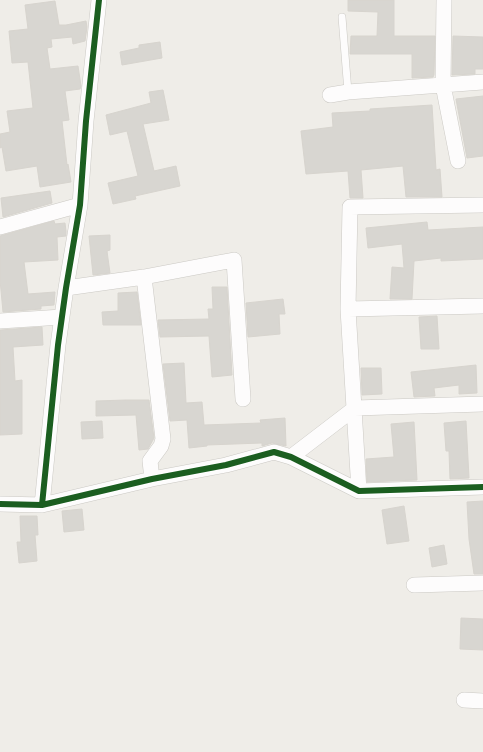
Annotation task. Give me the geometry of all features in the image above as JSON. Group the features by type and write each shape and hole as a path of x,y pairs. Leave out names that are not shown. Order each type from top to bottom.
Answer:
{"street":[{"path":"42,505 62,317 80,205 86,121 99,0"},
{"path":"444,0 443,85 458,161"},
{"path":"330,95 348,92 483,82"},
{"path":"359,491 348,309 350,207 483,204"},
{"path":"0,227 80,205"},
{"path":"66,288 144,277 234,260 243,399"},
{"path":"144,277 163,439 161,446 150,462 152,479"},
{"path":"348,309 483,306"},
{"path":"0,321 62,317"},
{"path":"291,457 355,408 483,404"},
{"path":"0,504 42,505 152,479 226,465 274,452 291,457 359,491 483,487"},
{"path":"414,585 483,583"},
{"path":"464,700 483,701"}],"lane":[{"path":"342,17 348,92"}],"building":[{"path":"348,0 394,0 394,36 435,36 433,77 412,78 412,54 350,54 351,36 377,36 378,12 348,11"},
{"path":"55,1 59,25 86,21 87,27 85,41 73,44 72,37 51,39 52,47 47,48 50,69 78,66 81,86 80,89 65,91 69,120 62,121 67,165 68,164 71,182 40,187 37,166 6,171 2,147 0,148 0,134 10,132 7,111 33,108 28,62 12,63 9,31 28,29 25,5"},
{"path":"453,36 483,37 483,69 475,69 475,74 452,75"},
{"path":"160,42 162,58 122,65 120,52 139,48 139,45"},
{"path":"163,90 169,120 143,124 154,171 176,166 180,186 135,196 136,199 113,204 108,183 138,176 127,131 110,135 106,115 151,103 149,92"},
{"path":"483,96 483,156 467,158 456,99"},
{"path":"432,105 436,170 440,169 442,197 406,197 403,166 361,170 363,198 350,198 348,171 306,174 301,131 333,127 332,113"},
{"path":"50,191 52,203 3,217 1,198"},
{"path":"54,221 55,224 65,223 66,231 66,236 57,237 58,260 24,262 28,294 55,292 54,305 41,306 41,309 3,312 0,280 0,236"},
{"path":"427,222 428,230 483,227 483,259 441,261 441,258 414,261 412,299 390,299 392,267 404,268 402,244 368,248 366,228"},
{"path":"110,235 110,250 107,251 110,273 93,275 89,236"},
{"path":"212,287 227,287 232,375 212,377 209,336 160,337 158,320 209,319 208,309 213,309"},
{"path":"137,292 141,325 103,325 102,312 118,311 118,293"},
{"path":"283,299 285,314 279,314 280,334 248,337 246,303"},
{"path":"437,316 439,349 421,349 419,317"},
{"path":"42,327 43,345 13,347 15,381 22,380 22,434 0,435 0,330"},
{"path":"184,363 186,403 202,402 204,425 261,423 260,420 285,418 286,446 272,443 262,446 262,443 207,445 189,448 187,420 170,421 163,364"},
{"path":"476,365 477,393 459,394 459,385 434,388 435,396 414,397 411,372"},
{"path":"361,368 381,368 382,394 362,395"},
{"path":"149,400 154,438 148,449 139,450 136,415 96,416 96,401"},
{"path":"102,421 103,438 82,439 81,422"},
{"path":"466,421 469,478 450,479 449,451 446,451 444,423"},
{"path":"414,422 417,480 367,482 366,459 394,457 391,424"},
{"path":"483,501 483,574 474,574 469,539 467,502"},
{"path":"404,506 409,541 387,544 382,510"},
{"path":"82,509 84,530 64,532 62,511"},
{"path":"20,516 37,516 38,535 35,535 37,561 19,563 17,542 21,542"},
{"path":"444,545 447,564 432,567 429,548"},
{"path":"461,618 483,619 483,650 460,649"}],"cycle path":[{"path":"42,505 58,345 80,205 86,121 99,0"},
{"path":"0,504 42,505 152,479 226,465 274,452 291,457 359,491 483,487"}]}
